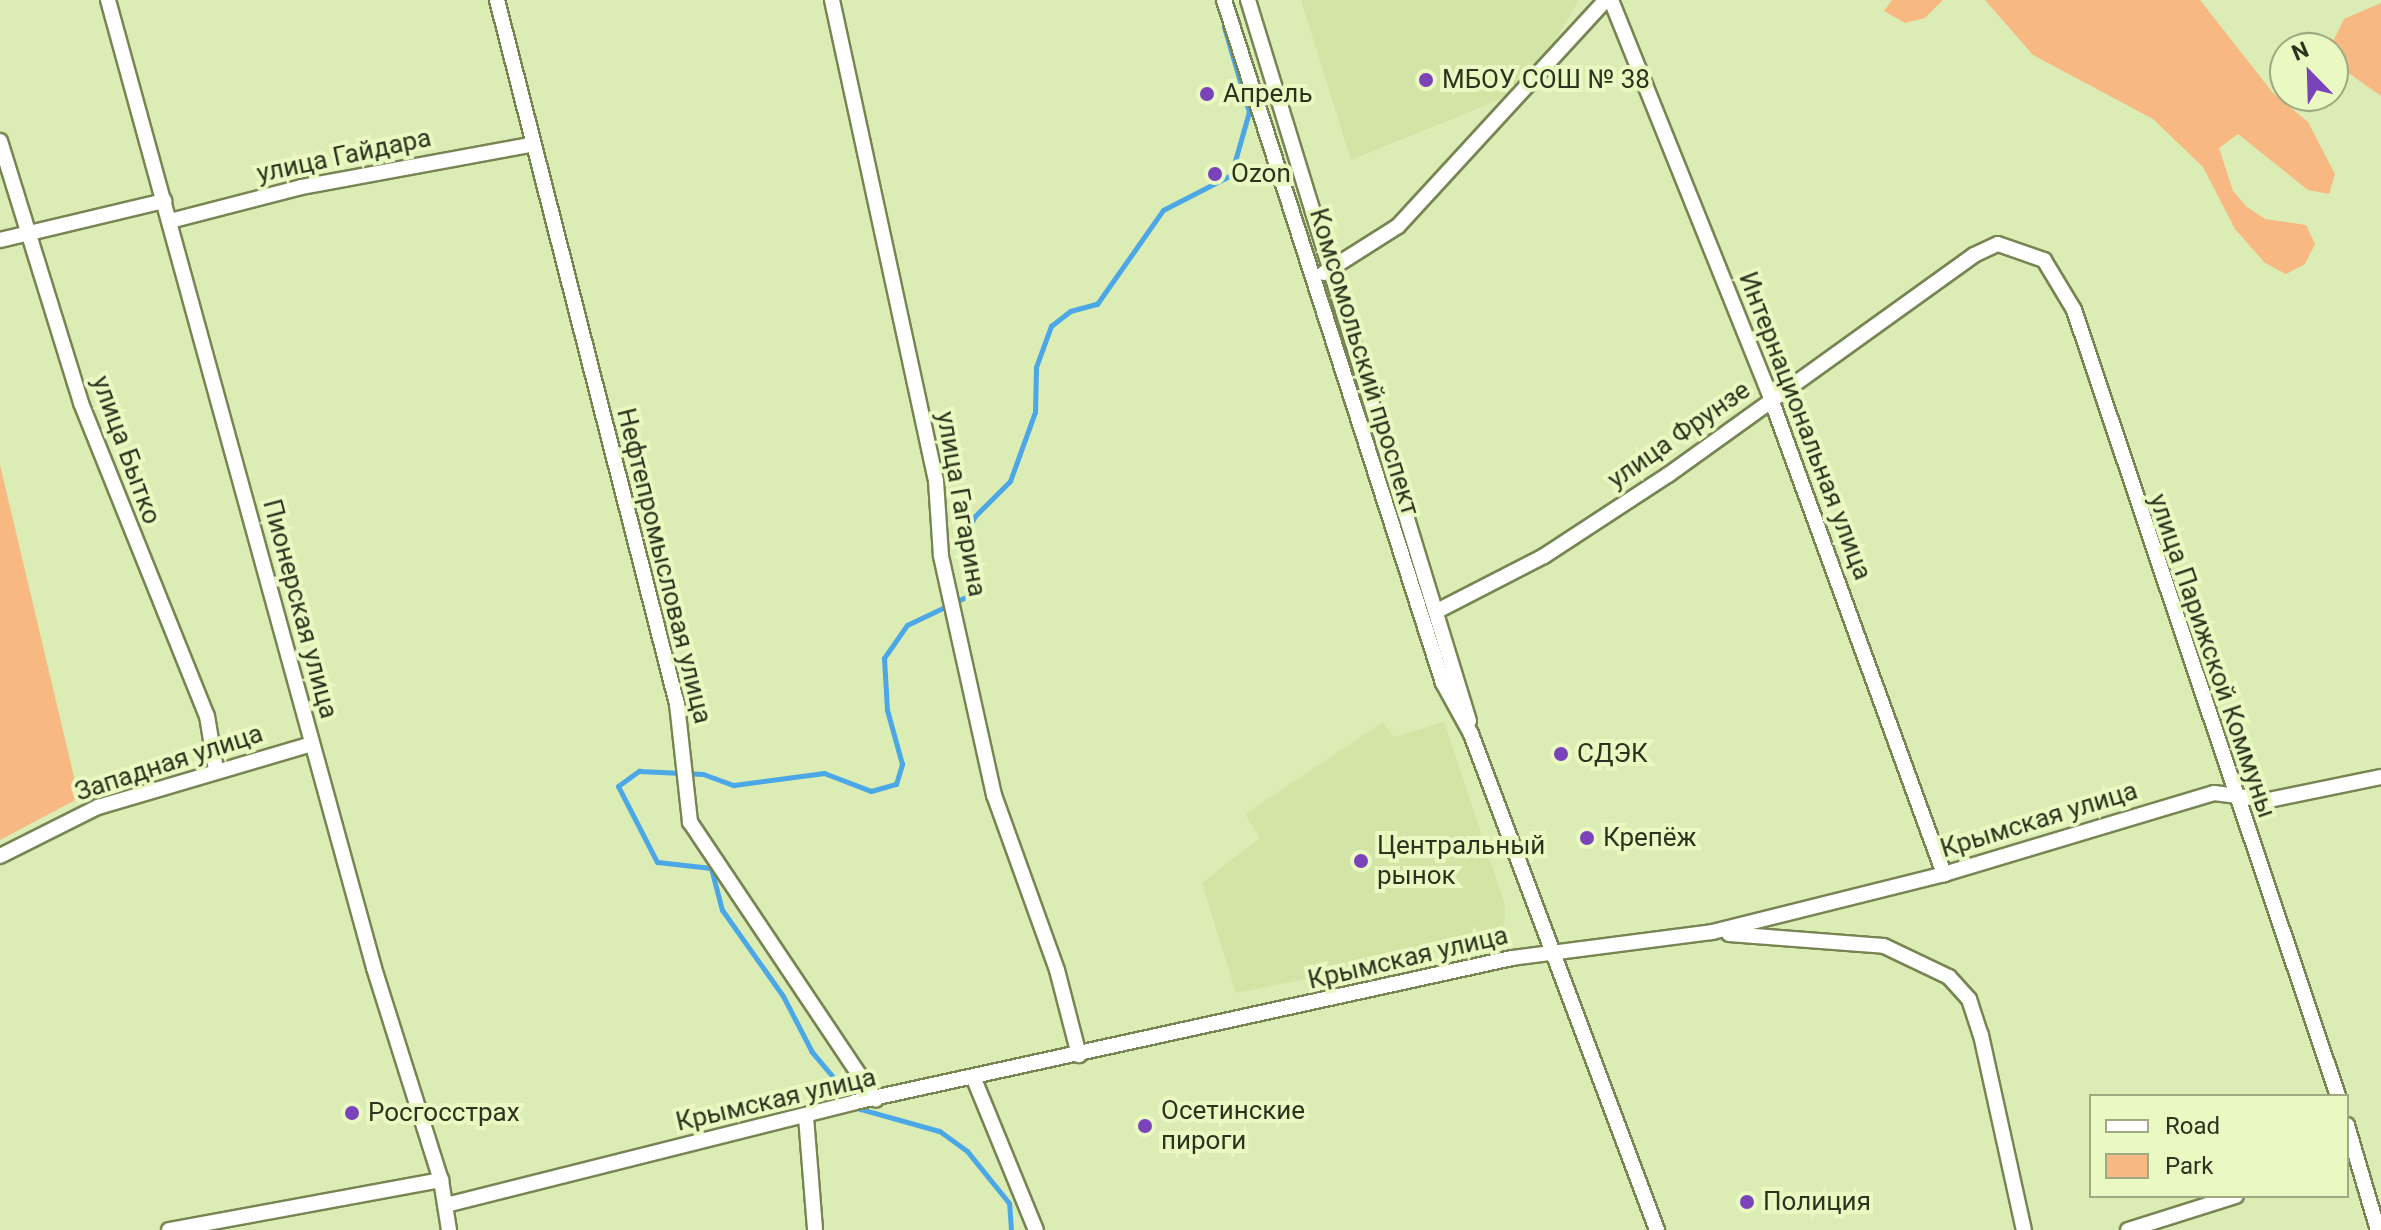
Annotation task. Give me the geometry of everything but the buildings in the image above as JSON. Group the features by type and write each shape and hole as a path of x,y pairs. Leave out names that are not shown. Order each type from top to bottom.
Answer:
{"street":[{"name":"Пионерская улица","path":"108,0 312,744 441,1180 449,1230"},
{"name":"Нефтепромысловая улица","path":"497,0 530,145 677,704 690,822 876,1100"},
{"name":"улица Гагарина","path":"832,0 936,481 941,556 994,795 1057,970 1079,1055"},
{"name":"Комсомольский проспект","path":"1224,0 1443,683 1471,734"},
{"name":"Комсомольский проспект","path":"1248,0 1439,610 1471,734 1555,950 1657,1230"},
{"path":"1312,277 1332,270 1427,197 1608,0"},
{"name":"Интернациональная улица","path":"1608,0 1771,399 1944,874"},
{"name":"улица Бытко","path":"0,141 31,233 81,403 207,716 216,770"},
{"name":"улица Гайдара","path":"170,221 301,187 530,145"},
{"path":"0,240 164,201"},
{"name":"улица Фрунзе","path":"1439,610 1544,556 1974,255 1998,244 2020,248"},
{"name":"улица Парижской Коммуны","path":"2020,248 2044,260 2074,310 2232,795 2337,1094"},
{"name":"Западная улица","path":"0,856 98,807 312,744"},
{"name":"Крымская улица","path":"446,1205 876,1100 1555,950 1712,932 1944,874 2214,793 2269,800 2381,777"},
{"path":"1712,932 1884,946 1949,977 1969,999 1981,1035 2024,1230"},
{"path":"974,1079 1036,1230"},
{"path":"806,1117 815,1230"},
{"path":"2349,1139 2352,1159 2378,1230"},
{"path":"172,1230 441,1180"},
{"path":"2128,1230 2230,1198"}],"shaded area":[{"name":"МБОУ СОШ № 38","path":"1301,0 1579,0 1541,64 1511,95 1351,160"},
{"name":"Центральный рынок","path":"1383,722 1394,737 1444,722 1505,906 1504,940 1236,993 1202,883 1260,838 1245,814"}],"green space":[{"path":"1892,0 1943,0 1925,18 1905,23 1884,11"},
{"path":"1985,0 2200,0 2269,88 2269,112 2296,112 2308,122 2335,174 2329,194 2308,190 2238,134 2219,148 2233,191 2247,207 2265,219 2306,225 2315,244 2305,264 2286,274 2265,263 2235,229 2203,167 2153,119 2033,55"},
{"path":"2381,3 2381,96 2349,73 2349,32 2338,32 2344,19"},
{"path":"0,465 79,798 0,840"}],"waterway":[{"path":"1011,1230 1009,1203 967,1151 939,1131 860,1109 812,1052 783,996 722,910 711,868 657,862 618,786 639,771 703,774 734,785 824,773 871,791 896,784 902,764 887,710 884,658 907,625 968,596 960,549 974,517 1010,481 1035,412 1036,367 1051,326 1070,311 1097,304 1163,210 1231,175 1249,112 1224,27"}],"place":[{"name":"МБОУ СОШ № 38","path":"1426,80"},
{"name":"Апрель","path":"1207,94"},
{"name":"Ozon","path":"1215,174"},
{"name":"СДЭК","path":"1561,754"},
{"name":"Крепёж","path":"1587,838"},
{"name":"Центральный рынок","path":"1361,861"},
{"name":"Росгосстрах","path":"352,1113"},
{"name":"Осетинские пироги","path":"1145,1126"},
{"name":"Полиция","path":"1747,1202"}]}
